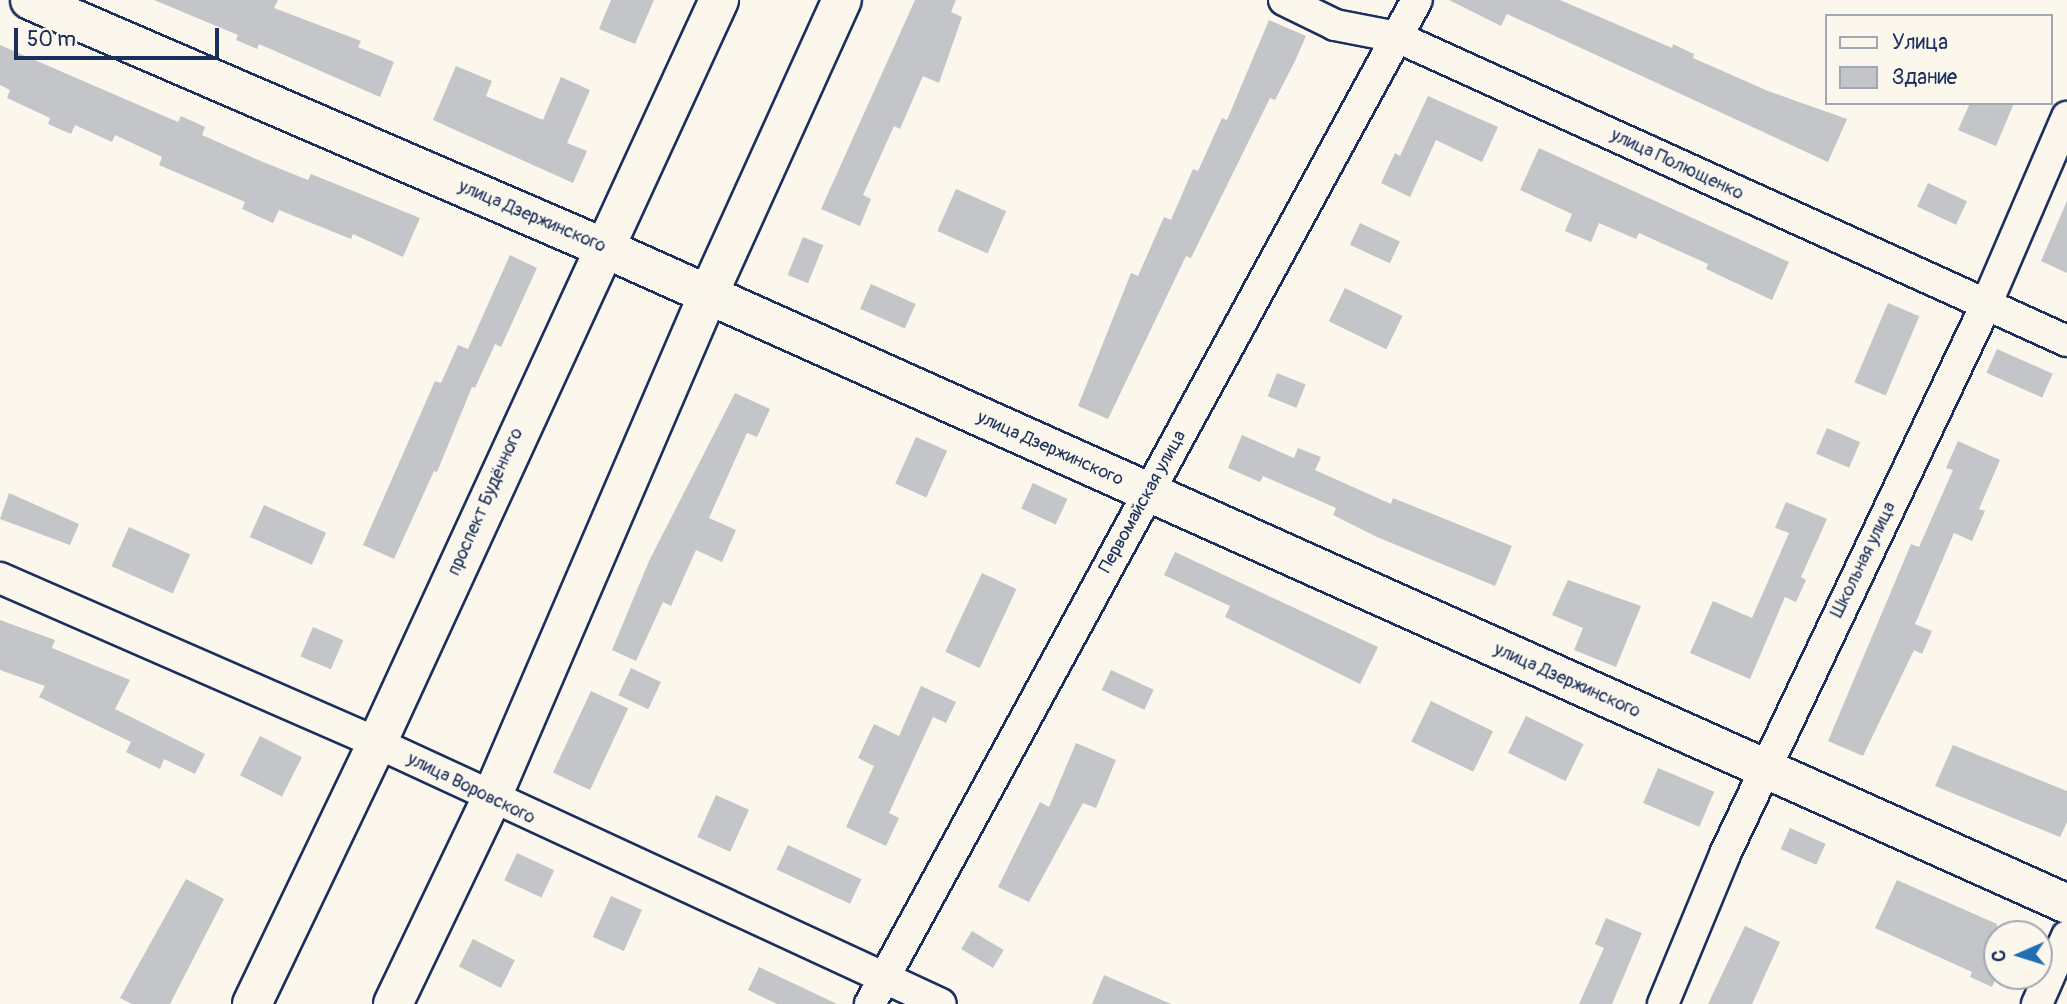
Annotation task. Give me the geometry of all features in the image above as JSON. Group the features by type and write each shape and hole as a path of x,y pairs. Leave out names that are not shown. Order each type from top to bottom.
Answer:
{"street":[{"name":"улица Дзержинского","path":"30,0 602,247 2067,904"},
{"name":"проспект Будённого","path":"252,1004 377,743 602,247 719,0"},
{"path":"393,1004 491,799 708,295 842,0"},
{"name":"улица Полющенко","path":"1284,0 1335,25 1397,37 2067,341"},
{"name":"Первомайская улица","path":"877,991 1417,0"},
{"name":"Школьная улица","path":"1663,1004 1764,770 1986,305 2067,117"},
{"name":"улица Воровского","path":"0,578 377,743 877,991 941,1004"},
{"path":"2037,1004 2067,936"}],"building":[{"path":"154,0 278,0 274,8 361,41 358,47 394,62 380,97 259,44 257,49 236,40 238,35"},
{"path":"611,0 654,0 635,44 599,29"},
{"path":"915,0 956,0 951,12 962,17 939,83 923,76 900,129 894,126 863,195 871,199 860,226 821,209"},
{"path":"1449,0 1560,0 1672,48 1673,44 1694,54 1693,58 1768,91 1847,119 1828,162 1507,14 1501,26"},
{"path":"1269,20 1306,36 1295,61 1275,100 1270,98 1191,258 1186,256 1108,419 1078,406 1131,273 1138,276 1164,217 1171,220 1193,169 1198,171 1222,118 1227,120"},
{"path":"0,45 178,122 181,116 205,127 202,135 263,162 308,180 311,174 420,218 403,257 353,234 351,239 279,210 273,223 242,209 245,202 159,165 162,157 115,135 112,142 75,125 71,134 48,124 50,118 7,98 10,90 0,85"},
{"path":"456,66 492,81 486,96 543,120 561,77 590,90 567,143 587,151 573,183 433,120"},
{"path":"1428,96 1498,127 1482,162 1436,140 1410,197 1381,183 1395,153 1400,156"},
{"path":"1969,105 2013,105 1996,146 1958,130"},
{"path":"1539,148 1789,262 1772,300 1706,269 1708,264 1639,233 1636,239 1599,223 1591,242 1565,231 1572,214 1520,190"},
{"path":"1928,183 1967,201 1956,225 1917,207"},
{"path":"956,189 1006,211 988,253 937,231"},
{"path":"2067,201 2067,273 2041,261"},
{"path":"1360,223 1400,242 1390,263 1350,245"},
{"path":"803,237 823,245 808,283 788,275"},
{"path":"510,255 537,268 501,347 495,344 475,388 472,387 437,472 434,471 394,559 363,545 435,381 441,383 458,345 468,349"},
{"path":"871,284 916,304 905,329 860,309"},
{"path":"1345,288 1403,316 1386,349 1329,321"},
{"path":"1888,303 1919,316 1886,395 1854,382"},
{"path":"1997,349 2053,374 2042,398 1986,373"},
{"path":"1277,373 1306,385 1296,408 1268,396"},
{"path":"735,393 770,409 757,437 747,433 709,518 736,530 722,562 696,550 671,606 663,602 636,661 612,650 649,561"},
{"path":"1827,428 1860,442 1849,468 1816,454"},
{"path":"1242,435 1294,458 1298,448 1321,457 1315,470 1391,504 1393,498 1512,546 1495,586 1377,537 1333,515 1336,508 1263,476 1260,482 1228,468"},
{"path":"916,437 947,451 926,497 895,484"},
{"path":"1958,441 2000,460 1979,509 1985,511 1972,541 1954,533 1915,624 1932,631 1922,654 1914,650 1863,756 1828,741 1911,544 1919,547 1953,470 1946,468"},
{"path":"1033,483 1067,499 1056,524 1021,508"},
{"path":"9,493 79,524 70,545 0,519"},
{"path":"1786,502 1827,519 1801,577 1806,580 1796,602 1785,597 1750,679 1690,653 1713,601 1752,618 1789,533 1775,528"},
{"path":"264,505 326,533 312,565 250,537"},
{"path":"129,527 190,554 173,594 112,566"},
{"path":"1175,552 1378,647 1360,684 1225,617 1230,606 1164,575"},
{"path":"982,573 1016,589 980,668 945,652"},
{"path":"1568,580 1641,606 1616,667 1574,650 1583,628 1552,615"},
{"path":"0,620 55,640 52,648 130,680 115,709 205,754 195,774 164,759 160,769 126,752 131,742 39,697 45,686 0,670"},
{"path":"313,627 343,640 331,669 300,656"},
{"path":"631,668 661,682 648,709 618,695"},
{"path":"1111,670 1154,690 1144,710 1102,690"},
{"path":"921,686 956,702 946,723 933,717 889,813 899,818 886,846 846,827 874,766 858,758 874,724 899,736"},
{"path":"591,691 628,708 590,790 553,773"},
{"path":"1431,701 1493,731 1473,772 1411,741"},
{"path":"1526,716 1584,744 1566,781 1508,753"},
{"path":"260,736 302,757 282,797 240,775"},
{"path":"1076,743 1116,760 1096,808 1083,803 1029,902 998,887 1040,802 1049,807"},
{"path":"1953,745 2067,791 2067,822 2060,837 1935,786"},
{"path":"1658,768 1714,792 1699,827 1643,803"},
{"path":"716,795 749,810 730,852 697,837"},
{"path":"1790,828 1826,844 1816,865 1781,849"},
{"path":"788,845 861,879 850,904 777,869"},
{"path":"517,853 554,870 541,898 504,880"},
{"path":"186,879 224,899 170,1004 132,1004 120,998"},
{"path":"1897,880 1988,920 1983,920 1983,983 1970,977 1972,972 1875,928"},
{"path":"611,896 642,910 624,951 593,937"},
{"path":"1606,918 1642,933 1612,1004 1579,1004 1604,948 1595,944"},
{"path":"1745,926 1780,942 1752,1004 1708,1004"},
{"path":"972,931 1004,950 993,968 961,949"},
{"path":"473,939 515,960 501,988 459,967"},
{"path":"759,967 837,1004 777,1004 748,990"},
{"path":"1104,975 1171,1004 1092,1004"}]}
